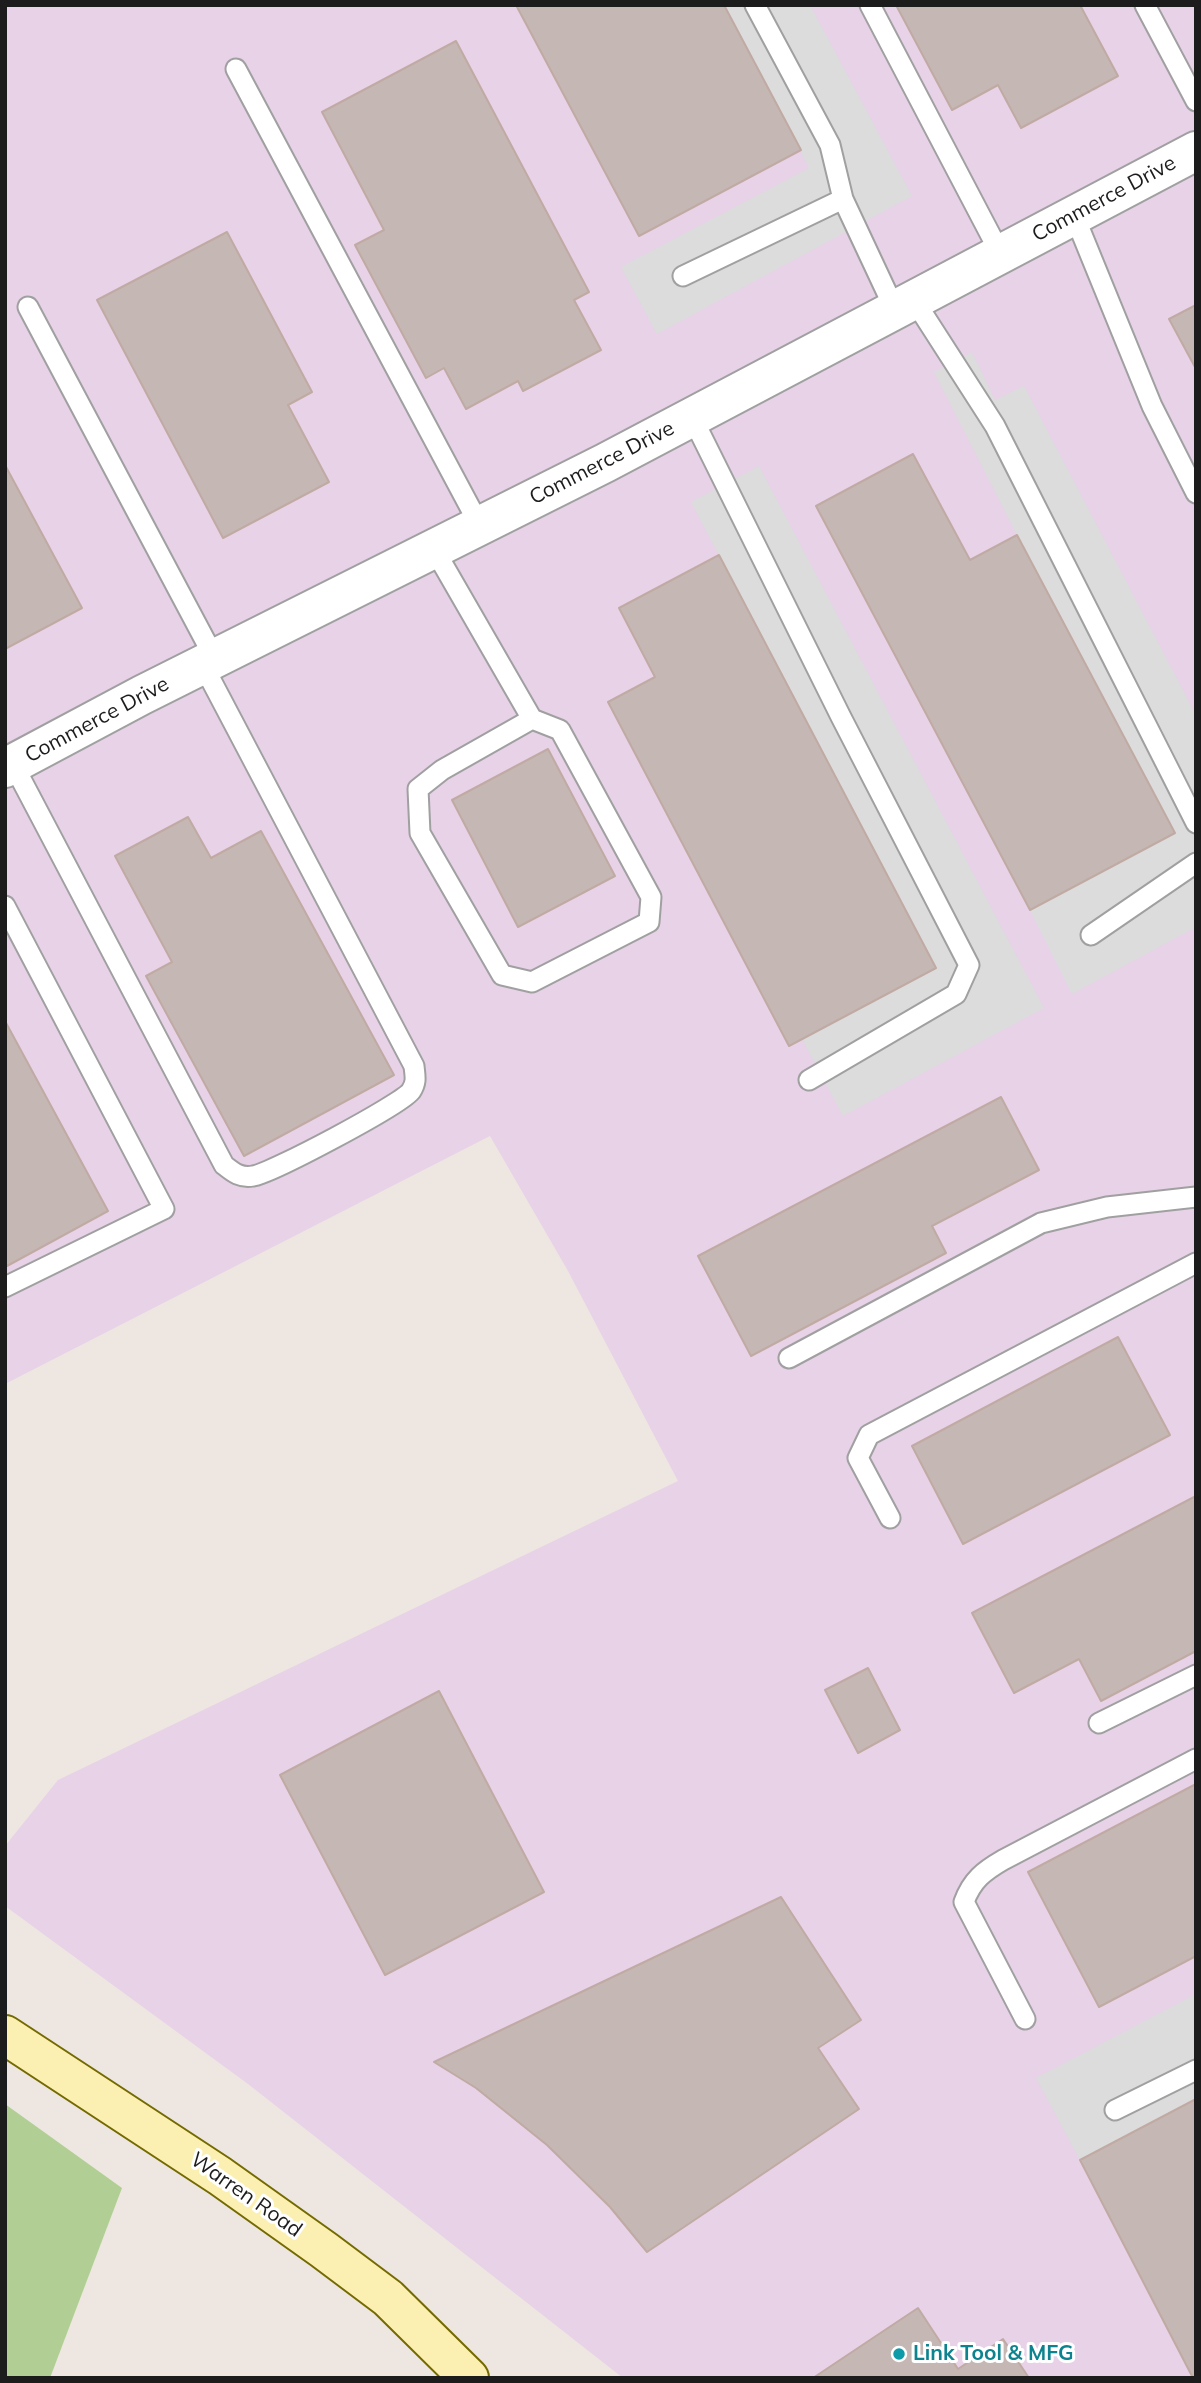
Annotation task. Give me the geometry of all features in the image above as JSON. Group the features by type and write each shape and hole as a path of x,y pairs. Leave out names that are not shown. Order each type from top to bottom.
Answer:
{"main road":[{"name":"Warren Road","path":"5,2035 220,2176 324,2250 388,2298 469,2378"}],"street":[{"name":"Commerce Drive","path":"9,766 692,417 1196,150"}],"lane":[{"path":"755,5 830,145 843,199 904,305 995,426 1196,823"},
{"path":"870,5 1000,253"},
{"path":"1145,5 1196,101"},
{"path":"236,69 480,526"},
{"path":"683,276 843,199"},
{"path":"1074,215 1152,406 1196,493"},
{"path":"9,766 224,1165 237,1176 255,1176 342,1133 409,1094 416,1082 414,1066 28,307"},
{"path":"692,417 841,717 969,965 956,994 809,1080"},
{"path":"434,549 531,719 560,730 651,897 649,922 532,982 502,975 419,833 418,789 442,770 531,719"},
{"path":"1091,935 1196,863"},
{"path":"5,906 164,1209 5,1287"},
{"path":"789,1358 1041,1223 1107,1208 1196,1197"},
{"path":"890,1518 858,1458 869,1435 1196,1263"},
{"path":"1099,1723 1196,1675"},
{"path":"1025,2019 964,1902 969,1887 983,1871 1196,1759"},
{"path":"1115,2110 1196,2070"}],"shaded area":[{"path":"5,5 1196,5 1196,2378 623,2378 248,2084 5,1906 5,1846 58,1780 678,1481 568,1271 490,1136 5,1384"},
{"path":"724,5 810,5 912,196 657,334 621,267 809,168"},
{"path":"972,352 995,400 1024,386 1196,715 1196,927 1072,994 1030,910 1017,535 934,372"},
{"path":"759,466 1044,1008 843,1116 802,1039 936,968 691,502"},
{"path":"1196,1994 1196,2099 1080,2160 1036,2078"}],"green space":[{"path":"5,2104 122,2188 50,2378 5,2378"}],"building":[{"path":"516,5 724,5 801,150 639,236"},
{"path":"896,5 1080,5 1118,76 1021,128 998,85 952,110"},
{"path":"456,41 589,292 574,300 601,350 523,391 518,381 466,409 444,368 426,378 355,245 384,230 322,112"},
{"path":"227,232 312,392 288,405 329,482 223,538 97,300"},
{"path":"1196,305 1196,369 1169,319"},
{"path":"913,454 970,560 1017,535 1175,833 1030,910 816,506"},
{"path":"5,465 82,608 5,649"},
{"path":"719,555 936,968 789,1046 608,702 655,677 619,608"},
{"path":"548,749 615,876 518,927 452,800"},
{"path":"188,817 211,858 261,831 394,1075 244,1156 146,976 172,962 115,856"},
{"path":"5,1021 108,1211 7,1266 5,1262"},
{"path":"1001,1097 1039,1170 932,1226 946,1253 751,1356 698,1256"},
{"path":"1118,1337 1170,1435 963,1544 912,1446"},
{"path":"1196,1496 1196,1651 1101,1701 1079,1659 1014,1693 972,1613"},
{"path":"868,1668 900,1730 858,1753 825,1690"},
{"path":"439,1691 544,1892 385,1975 280,1775"},
{"path":"1196,1784 1196,1956 1099,2007 1028,1872"},
{"path":"781,1897 861,2020 818,2048 859,2109 647,2252 610,2207 547,2145 476,2088 434,2062"},
{"path":"1196,2099 1196,2378 1193,2378 1080,2160"},
{"name":"Link Tool & MFG","path":"918,2308 958,2369 1003,2339 1029,2378 813,2378"}],"place":[{"name":"Link Tool & MFG","path":"899,2354"}]}
